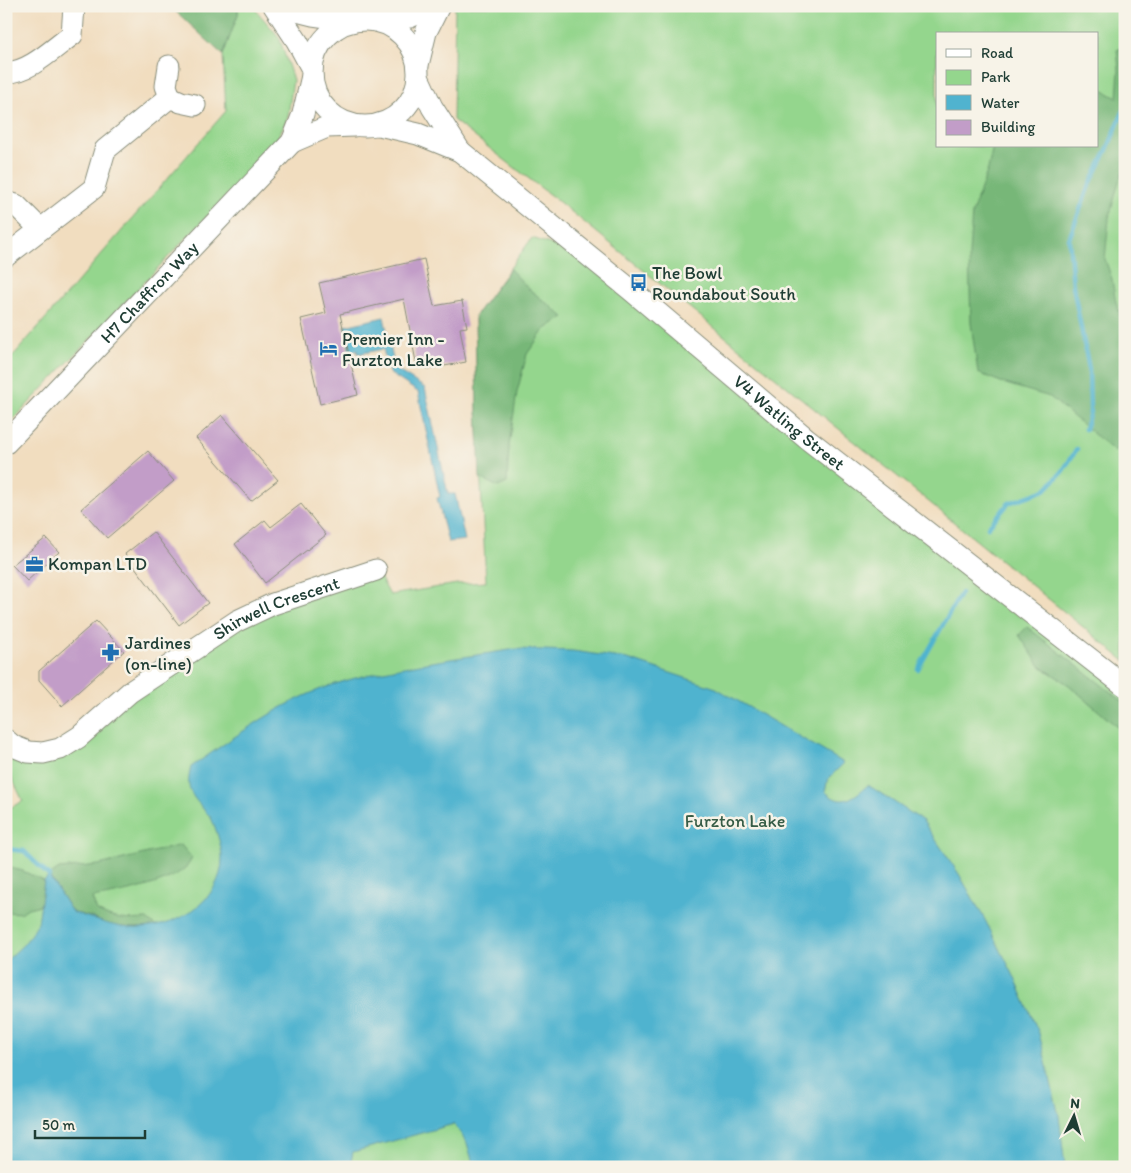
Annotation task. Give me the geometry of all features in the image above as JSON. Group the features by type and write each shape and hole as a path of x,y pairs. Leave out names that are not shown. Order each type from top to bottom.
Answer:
{"street":[{"path":"6,72 27,68 72,35 74,6"},
{"path":"275,6 313,15 382,23 395,29 406,39 414,51 418,72"},
{"path":"275,6 297,41 312,72 316,94 325,109 340,120 357,126 378,125 394,119 406,108 414,94 426,32 439,6"},
{"path":"312,72 314,58 319,47 339,27 362,21 410,18 433,6"},
{"path":"169,66 166,86 170,97 194,105"},
{"name":"H7 Chaffron Way","path":"13,436 292,142 303,114 312,72"},
{"name":"V4 Watling Street","path":"418,72 432,107 460,151"},
{"path":"6,256 94,188 106,150 170,97"},
{"name":"V4 Watling Street","path":"378,125 418,134 460,151 592,258 806,438 1125,686"},
{"name":"H7 Chaffron Way","path":"292,142 327,127 357,126"},
{"path":"6,202 16,205 40,230"},
{"name":"Shirwell Crescent","path":"6,740 13,746 28,752 43,753 60,749 79,737 130,692 237,621 273,604 376,570"}],"green space":[{"path":"170,6 238,6 238,14 223,55"},
{"path":"238,6 252,6 279,37 293,80 288,117 273,147 12,421 6,415 6,364 226,111 223,55 238,14"},
{"path":"455,6 1125,6 1125,661 563,205 453,120"},
{"path":"1125,46 1125,169 1119,181 1109,218 1105,259 1112,279 1116,303 1125,329 1125,427 1115,452 1050,397 1006,384 978,373 971,323 969,255 972,213 988,169 993,148 1098,148 1098,88 1117,98 1119,70 1117,50"},
{"name":"Furzton Lake","path":"532,238 592,258 1125,686 1125,1167 6,1167 6,810 23,801 6,766 6,757 28,752 43,753 237,621 376,570 390,595 457,584 486,582 477,408 475,316"},
{"path":"510,269 529,289 564,317 544,330 527,354 517,392 509,446 507,483 498,487 480,478 475,316"},
{"path":"1027,627 1125,703 1125,734 1069,685 1040,666 1019,635"},
{"path":"181,845 192,858 187,866 177,874 141,888 92,898 97,911 110,917 133,920 147,919 156,927 132,928 108,925 91,917 72,912 49,876 59,869 99,865"},
{"path":"6,867 23,871 44,881 41,905 28,908 21,913 6,912"}],"water":[{"path":"384,317 395,369 425,388 448,494 455,494 465,540 448,542 437,498 440,497 418,392 389,373 383,349 358,354 357,350 350,352 345,326"},
{"name":"Furzton Lake","path":"516,649 573,651 628,659 716,688 844,763 828,779 825,791 831,796 836,799 847,799 868,785 923,821 959,874 984,918 1013,974 1039,1033 1059,1116 1065,1167 474,1167 467,1143 454,1124 353,1152 350,1167 6,1167 6,961 25,943 38,923 44,881 49,876 72,912 108,924 130,928 146,928 162,925 177,919 192,911 214,888 220,873 222,857 212,819 190,791 189,775 191,767 270,714 321,689 392,669"}],"building":[{"name":"Premier Inn - Furzton Lake","path":"424,259 434,306 462,301 467,327 460,328 466,362 428,369 416,362 404,299 340,314 358,395 320,404 301,319 326,313 319,283"},
{"path":"222,415 278,480 251,501 196,438"},
{"path":"148,451 174,481 107,538 81,509"},
{"path":"301,504 326,535 265,583 235,544 265,520 271,527"},
{"path":"153,532 208,603 179,625 125,554"},
{"path":"46,538 59,552 27,581 12,565"},
{"path":"96,621 124,651 62,706 39,680 39,671"}],"waterway":[{"path":"1085,429 1090,412 1089,369 1073,286 1069,239 1088,188 1125,107"},
{"path":"988,527 1009,503 1045,490 1062,472 1077,449"},
{"path":"918,669 961,593"},
{"path":"6,849 24,851 49,876"}],"place":[{"name":"The Bowl Roundabout South","path":"638,283"},
{"name":"Premier Inn - Furzton Lake","path":"328,349"},
{"name":"Kompan LTD","path":"34,564"},
{"name":"Jardines (on-line)","path":"111,653"}]}
